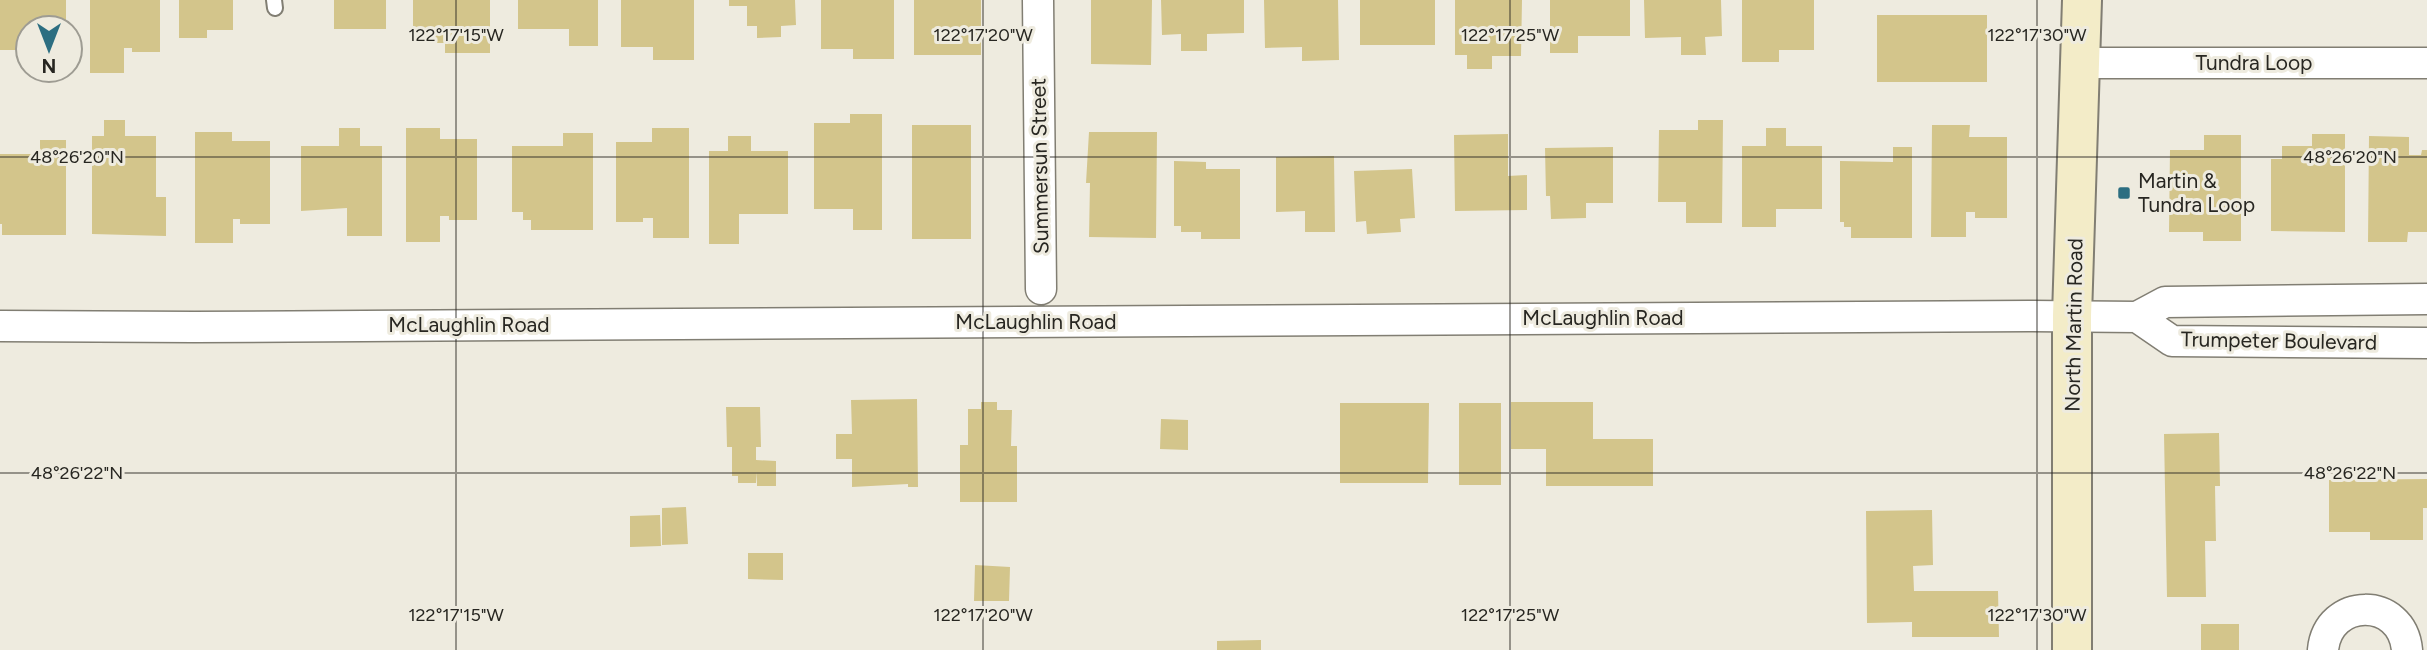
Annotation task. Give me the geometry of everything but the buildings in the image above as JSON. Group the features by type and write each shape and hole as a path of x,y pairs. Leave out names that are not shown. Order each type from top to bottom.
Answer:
{"street":[{"name":"Summersun Street","path":"1038,0 1041,289"},
{"name":"North Martin Road","path":"2072,650 2073,316 2082,0"},
{"name":"Tundra Loop","path":"2081,62 2427,63"},
{"name":"Trumpeter Boulevard","path":"2073,316 2137,317 2165,302 2427,299"},
{"name":"McLaughlin Road","path":"0,326 2073,316"},
{"name":"Trumpeter Boulevard","path":"2137,317 2172,341 2427,342"},
{"path":"2323,650 2328,631 2338,618 2353,610 2369,609 2385,614 2398,624 2406,639 2407,650"}],"place":[{"name":"Martin & Tundra Loop","path":"2124,193"}]}
